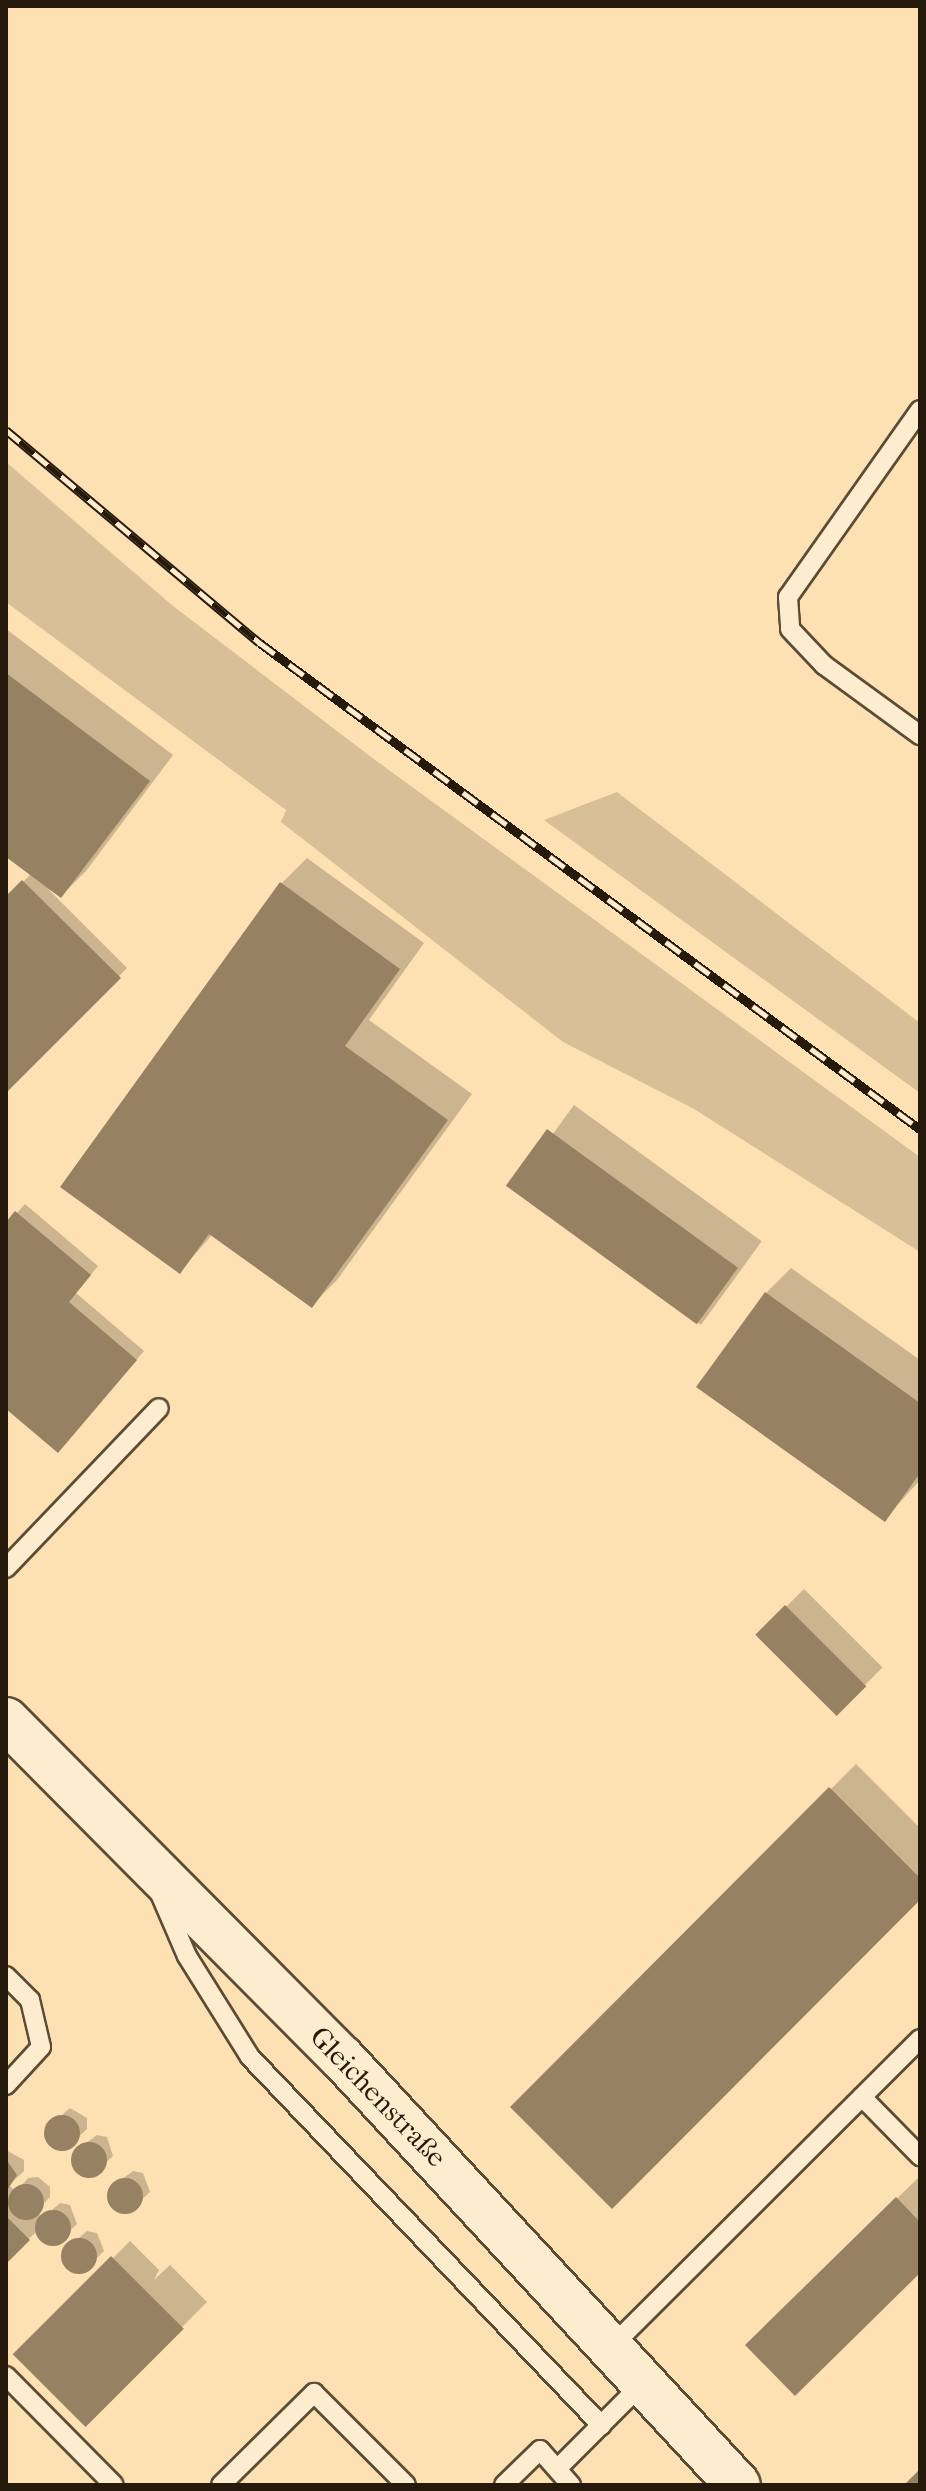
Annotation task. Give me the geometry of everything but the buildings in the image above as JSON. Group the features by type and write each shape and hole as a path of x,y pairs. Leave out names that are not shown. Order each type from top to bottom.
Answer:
{"street":[{"name":"Gleichenstraße","path":"6,1720 342,2058 738,2485"}],"lane":[{"path":"920,410 788,597 790,629 824,665 920,735"},
{"path":"6,1568 159,1408"},
{"path":"143,1857 187,1956 250,2057 601,2425"},
{"path":"6,1976 30,2000 41,2047 6,2085"},
{"path":"612,2346 920,2039"},
{"path":"862,2097 920,2156"},
{"path":"6,2376 114,2485"},
{"path":"558,2468 644,2382"},
{"path":"221,2485 314,2393 406,2485"},
{"path":"504,2485 540,2450 571,2485"}],"shaded area":[{"path":"6,462 173,606 371,757 920,1157 920,1252 694,1109 563,1042 281,822 286,810 6,602"},
{"path":"617,792 920,1023 920,1093 544,820"}],"railway":[{"path":"6,430 260,643 920,1129"}]}
